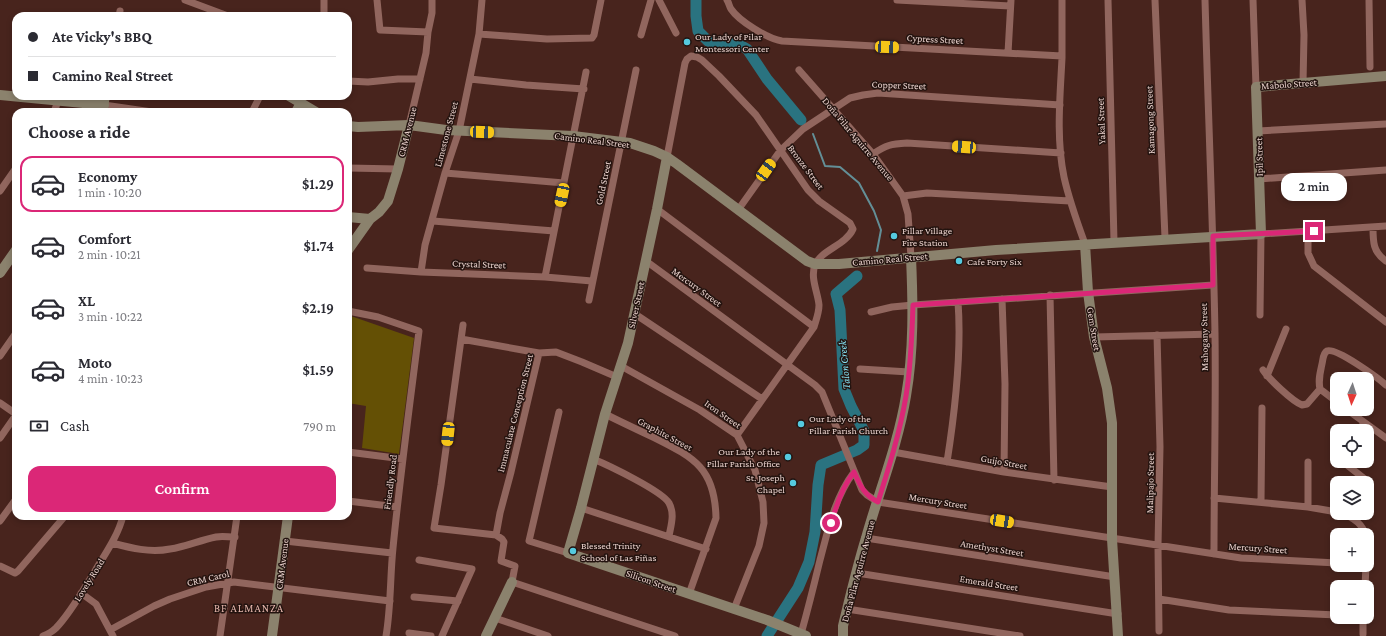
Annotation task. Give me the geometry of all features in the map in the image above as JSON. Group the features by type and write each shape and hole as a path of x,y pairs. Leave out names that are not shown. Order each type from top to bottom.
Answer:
{"street":[{"path":"186,0 218,12"},
{"path":"324,0 324,12"},
{"path":"377,0 380,30 428,32"},
{"name":"CRM Avenue","path":"352,244 370,219 379,212 388,201 398,169 426,53 432,13 432,0"},
{"name":"Limestone Street","path":"421,272 425,245 433,221 445,173 459,131 479,34 482,0"},
{"path":"479,34 547,39 592,38 594,35 601,0"},
{"path":"641,35 651,0"},
{"path":"659,0 676,33"},
{"name":"Cypress Street","path":"728,0 731,9 736,15 774,40 1062,56"},
{"path":"897,0 1010,3 1008,53"},
{"name":"Gem Street","path":"1062,0 1060,105 1061,153 1064,176 1070,201 1085,244 1088,292 1094,337 1107,388 1112,423 1112,538 1118,614 1118,636"},
{"name":"Yakal Street","path":"1108,0 1114,242"},
{"name":"Kamagong Street","path":"1155,0 1165,238"},
{"name":"Mahogany Street","path":"1205,0 1215,334 1214,554"},
{"name":"Ipil Street","path":"1253,0 1262,234 1260,315"},
{"path":"1302,0 1304,35 1303,83"},
{"path":"1369,0 1370,67"},
{"name":"Bronze Street","path":"691,56 702,60 756,115 808,190 850,223 853,229 850,235 815,264"},
{"name":"Silver Street","path":"568,553 605,414 628,343 657,209 685,63 691,56"},
{"name":"Gold Street","path":"589,300 636,70"},
{"name":"Doña Pilar Aguirre Avenue","path":"799,70 873,154 903,196 908,214 913,305 909,372 903,414 893,452 866,538 843,626 843,636"},
{"path":"545,277 573,136 584,89 586,72"},
{"name":"Mabolo Street","path":"1256,87 1386,76"},
{"path":"352,81 368,82 391,79 420,79"},
{"path":"470,79 584,89"},
{"name":"Copper Street","path":"738,210 780,151 803,130 850,98 878,93 1060,105"},
{"path":"0,95 12,96"},
{"path":"48,100 104,104 128,108"},
{"path":"304,100 312,108"},
{"path":"55,108 58,101"},
{"path":"1258,131 1386,124"},
{"name":"Camino Real Street","path":"352,126 409,125 432,129 459,131 573,136 622,142 654,151 666,157 799,256 815,264 839,264 996,250 1165,238 1262,234 1386,226"},
{"path":"873,154 884,146 907,143 1061,153"},
{"path":"352,168 398,169"},
{"path":"1259,179 1386,170"},
{"path":"445,173 564,183"},
{"path":"0,191 12,174"},
{"path":"903,196 926,193 1070,201"},
{"path":"657,209 814,327"},
{"path":"352,217 370,219"},
{"path":"433,221 554,231"},
{"path":"1373,227 1373,243 1376,251 1386,261"},
{"path":"1308,231 1308,254 1314,266 1386,322"},
{"path":"0,274 12,256"},
{"name":"Mercury Street","path":"646,261 788,365 822,392 862,490 867,496 878,502 1241,558 1330,563"},
{"path":"737,435 814,327 819,307 814,278 815,264"},
{"name":"Crystal Street","path":"366,268 421,272 545,277 592,281"},
{"path":"871,312 892,307 913,305 1088,292 1213,285"},
{"path":"1050,295 1054,480"},
{"path":"1002,299 1005,384 1004,472"},
{"path":"947,462 955,402 958,362 958,302"},
{"name":"Friendly Road","path":"352,312 378,317 419,331 392,553 390,601 386,636"},
{"path":"635,314 762,399"},
{"path":"463,325 434,528 496,535 504,542 501,561 514,565 515,567 512,582 486,636"},
{"path":"1286,329 1265,373 1299,404 1302,405 1307,404 1320,389"},
{"path":"1094,337 1215,334"},
{"name":"Malipajo Street","path":"1157,336 1160,447 1158,546 1159,631"},
{"path":"0,356 12,339"},
{"path":"461,339 539,353"},
{"path":"1330,397 1320,389 1318,383 1324,354 1330,350 1336,352 1386,385"},
{"name":"Immaculate Conception Street","path":"496,535 539,353 551,352 562,354 617,377"},
{"name":"Iron Street","path":"621,366 700,410 737,435 755,470 763,502 764,523 759,546 734,609"},
{"path":"860,369 909,372"},
{"path":"0,403 12,412"},
{"path":"1261,502 1262,408"},
{"name":"Silicon Street","path":"559,412 529,541 771,621 804,635"},
{"name":"Graphite Street","path":"605,414 682,452 695,462 705,474 712,488 716,505 716,518 689,594"},
{"path":"1355,416 1386,438"},
{"path":"0,438 12,421"},
{"name":"Guijo Street","path":"893,452 1054,480 1112,487"},
{"path":"352,453 403,459"},
{"path":"593,459 653,490 669,503 673,519 669,536"},
{"path":"1308,462 1308,507"},
{"path":"1351,468 1361,476"},
{"path":"804,635 826,536 839,495 845,483 854,472"},
{"path":"1214,498 1308,507 1330,511"},
{"path":"352,502 397,508"},
{"path":"0,521 12,504"},
{"path":"581,508 706,549"},
{"path":"0,566 11,572 15,573 18,571 62,520"},
{"name":"Lovely Road","path":"48,635 64,619 81,593 112,543 121,526 122,520"},
{"path":"220,636 237,520"},
{"name":"CRM Avenue","path":"275,636 278,588 288,520"},
{"path":"1355,520 1362,528"},
{"path":"112,543 143,550 156,551 189,546 217,537 234,537"},
{"name":"Amethyst Street","path":"866,538 1115,577"},
{"path":"285,541 392,553"},
{"path":"419,560 472,569 442,636"},
{"name":"Emerald Street","path":"857,573 1118,614"},
{"name":"CRM Carol","path":"112,633 154,606 170,599 206,587 234,582 390,601"},
{"path":"512,582 675,636"},
{"path":"81,593 96,604 112,633"},
{"path":"414,597 458,601"},
{"path":"1159,599 1228,610 1330,615"},
{"path":"847,609 1020,636"},
{"path":"495,618 548,636"},
{"path":"1363,624 1363,634"},
{"path":"409,633 431,636"}],"shaded area":[{"path":"352,316 414,338 399,454 362,448 366,406 352,404"}],"waterway":[{"name":"Talon Creek","path":"696,0 698,31 708,41 738,44 747,49 767,79 801,120"},
{"name":"Talon Creek","path":"813,134 825,166 840,167 859,183 874,211 881,230 877,251"},
{"name":"Talon Creek","path":"767,636 798,588 809,562 815,532 818,485 821,465 857,450 864,445 864,431 844,389 840,310 836,294 857,276"}],"place":[{"name":"Our Lady of Pilar Montessori Center","path":"687,42"},
{"name":"Pillar Village Fire Station","path":"894,236"},
{"name":"Cafe Forty Six","path":"959,261"},
{"name":"Our Lady of the Pillar Parish Church","path":"801,424"},
{"name":"Our Lady of the Pillar Parish Office","path":"788,457"},
{"name":"St. Joseph Chapel","path":"793,483"},
{"name":"Blessed Trinity School of Las Piñas","path":"573,551"}],"district":[{"name":"BF ALMANZA","path":"249,608"}],"route":[{"path":"831,523 839,495 845,483 854,472 862,490 867,496 878,502 893,452 906,394 909,372 913,305 1213,285 1213,236 1314,231"}]}
